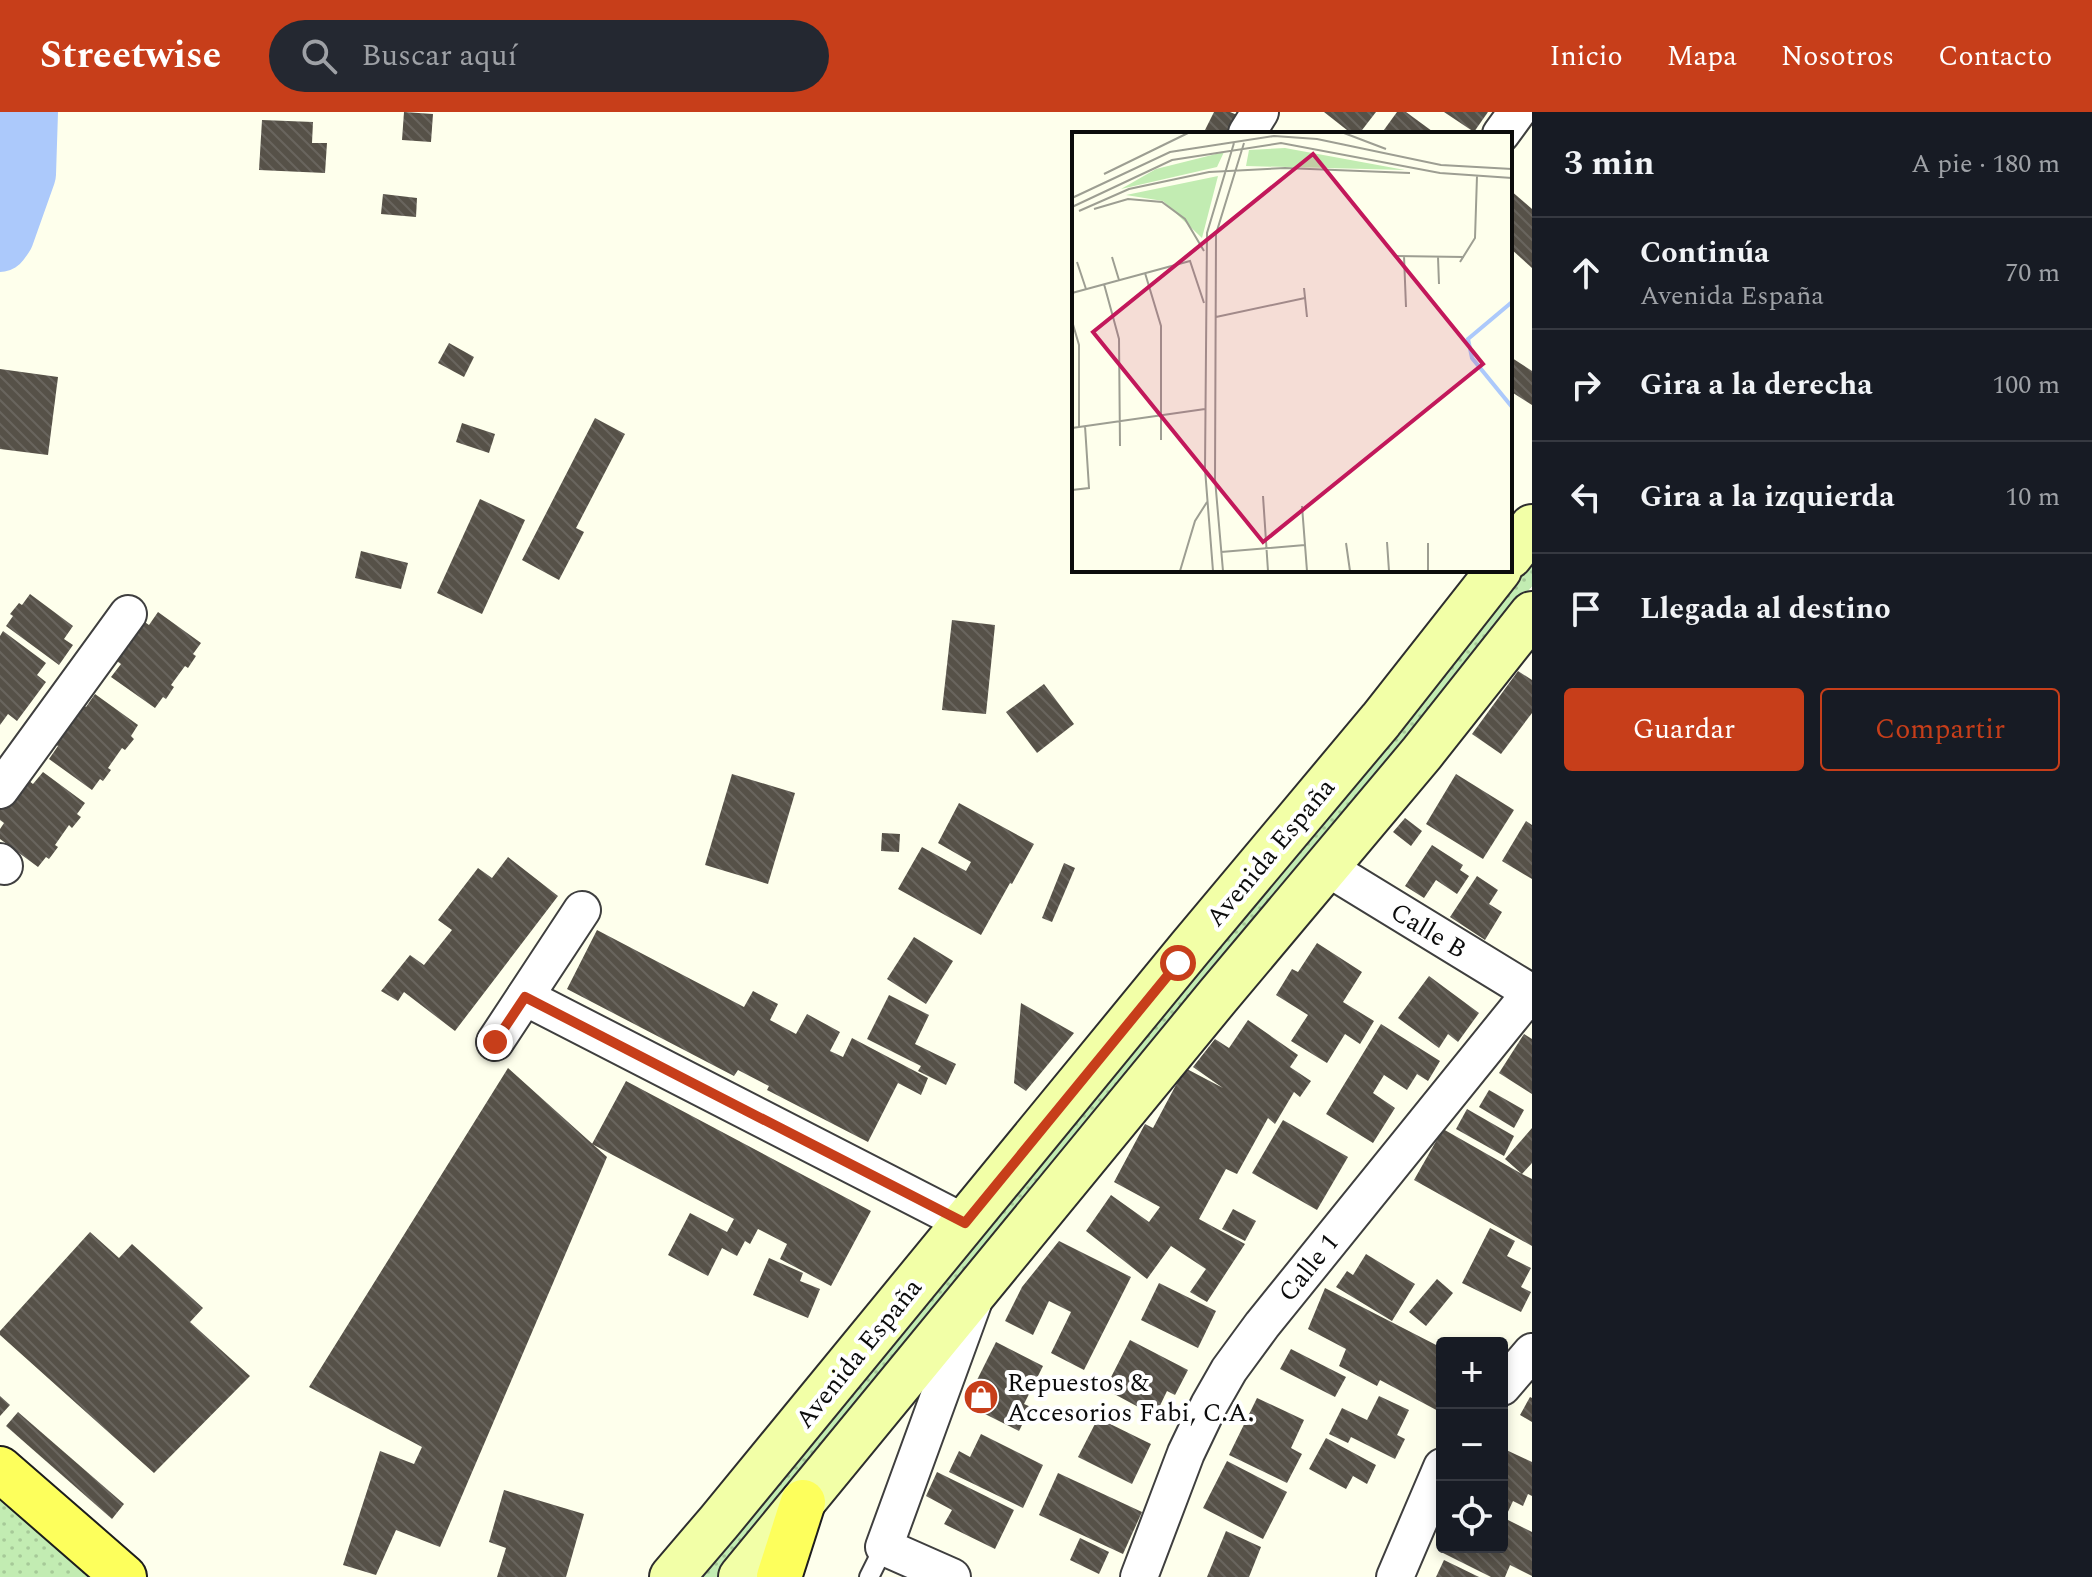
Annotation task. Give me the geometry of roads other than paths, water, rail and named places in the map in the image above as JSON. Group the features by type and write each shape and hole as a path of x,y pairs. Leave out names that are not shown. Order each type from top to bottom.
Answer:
{"main road":[{"path":"1512,553 1532,527"},
{"name":"Avenida España","path":"672,1577 1381,720 1497,572"},
{"name":"Avenida España","path":"741,1577 1422,753 1532,614"},
{"path":"0,1469 124,1577"},
{"path":"779,1577 803,1502"}],"street":[{"path":"1502,132 1517,112"},
{"path":"0,790 128,614"},
{"name":"Calle B","path":"1326,867 1532,992"},
{"path":"495,1042 582,910"},
{"name":"Calle 1","path":"1139,1577 1186,1453 1229,1370 1270,1314 1532,992"},
{"path":"525,997 965,1223"},
{"name":"Avenida España","path":"876,1562 979,1288"},
{"path":"1508,1380 1532,1352"},
{"path":"1395,1577 1436,1481"},
{"path":"876,1562 952,1577"}],"waterway":[{"path":"0,243 27,174 29,112"}],"place":[{"name":"Repuestos & Accesorios Fabi, C.A.","path":"981,1397"}]}
